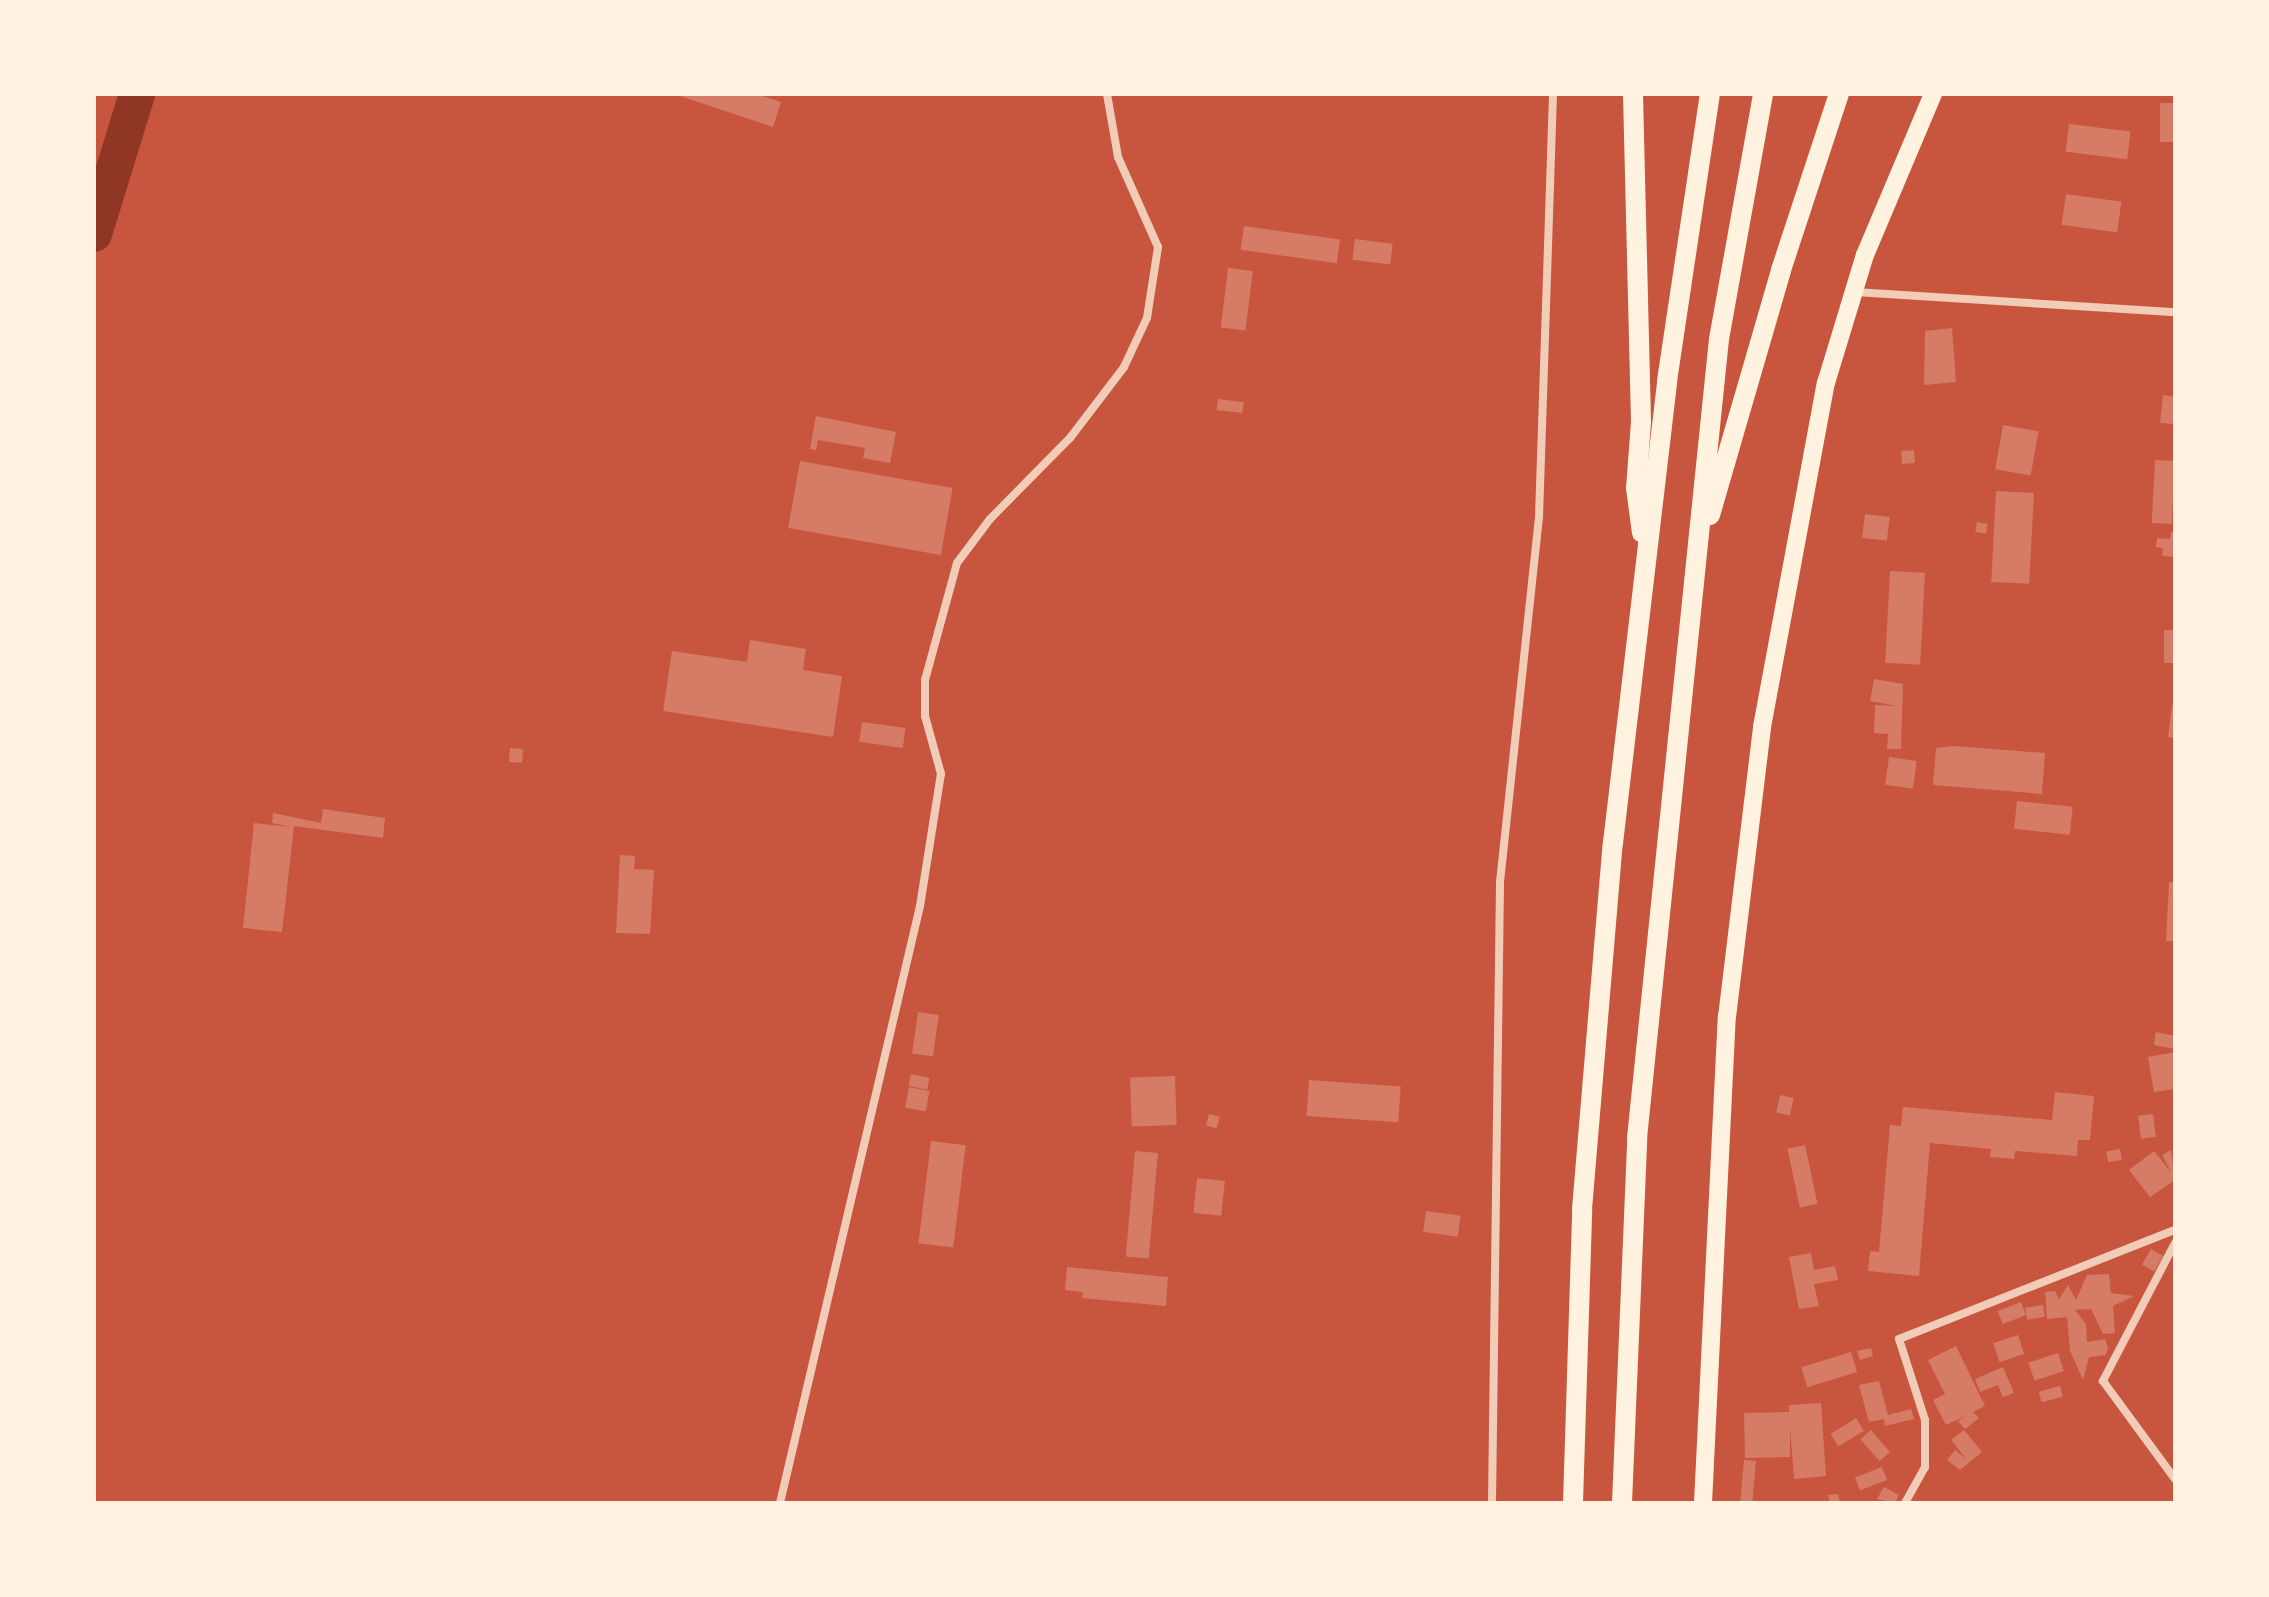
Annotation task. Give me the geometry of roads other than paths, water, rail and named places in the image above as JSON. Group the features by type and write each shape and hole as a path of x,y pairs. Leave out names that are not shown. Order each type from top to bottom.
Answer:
{"highway":[{"path":"1633,94 1641,422 1636,488 1646,562"},
{"path":"1573,1503 1587,1130 1613,843 1667,381 1710,94"},
{"path":"1622,1503 1637,1138 1719,339 1763,94"},
{"path":"1696,561 1839,94"}],"main road":[{"path":"1703,1503 1720,1103 1743,860 1808,462 1854,292 1903,157 1933,94"}],"street":[{"path":"780,1503 920,906 941,774 925,716 925,680 957,563 990,519 1070,438 1124,367 1147,318 1158,247 1118,157 1107,94"},
{"path":"1492,1503 1500,882 1539,517 1553,94"},
{"path":"1854,292 2175,312"},
{"path":"1905,1503 1925,1467 1925,1420 1899,1339 2175,1230"},
{"path":"2175,1243 2103,1381 2175,1479"}],"waterway":[{"path":"94,234 137,94"}]}
